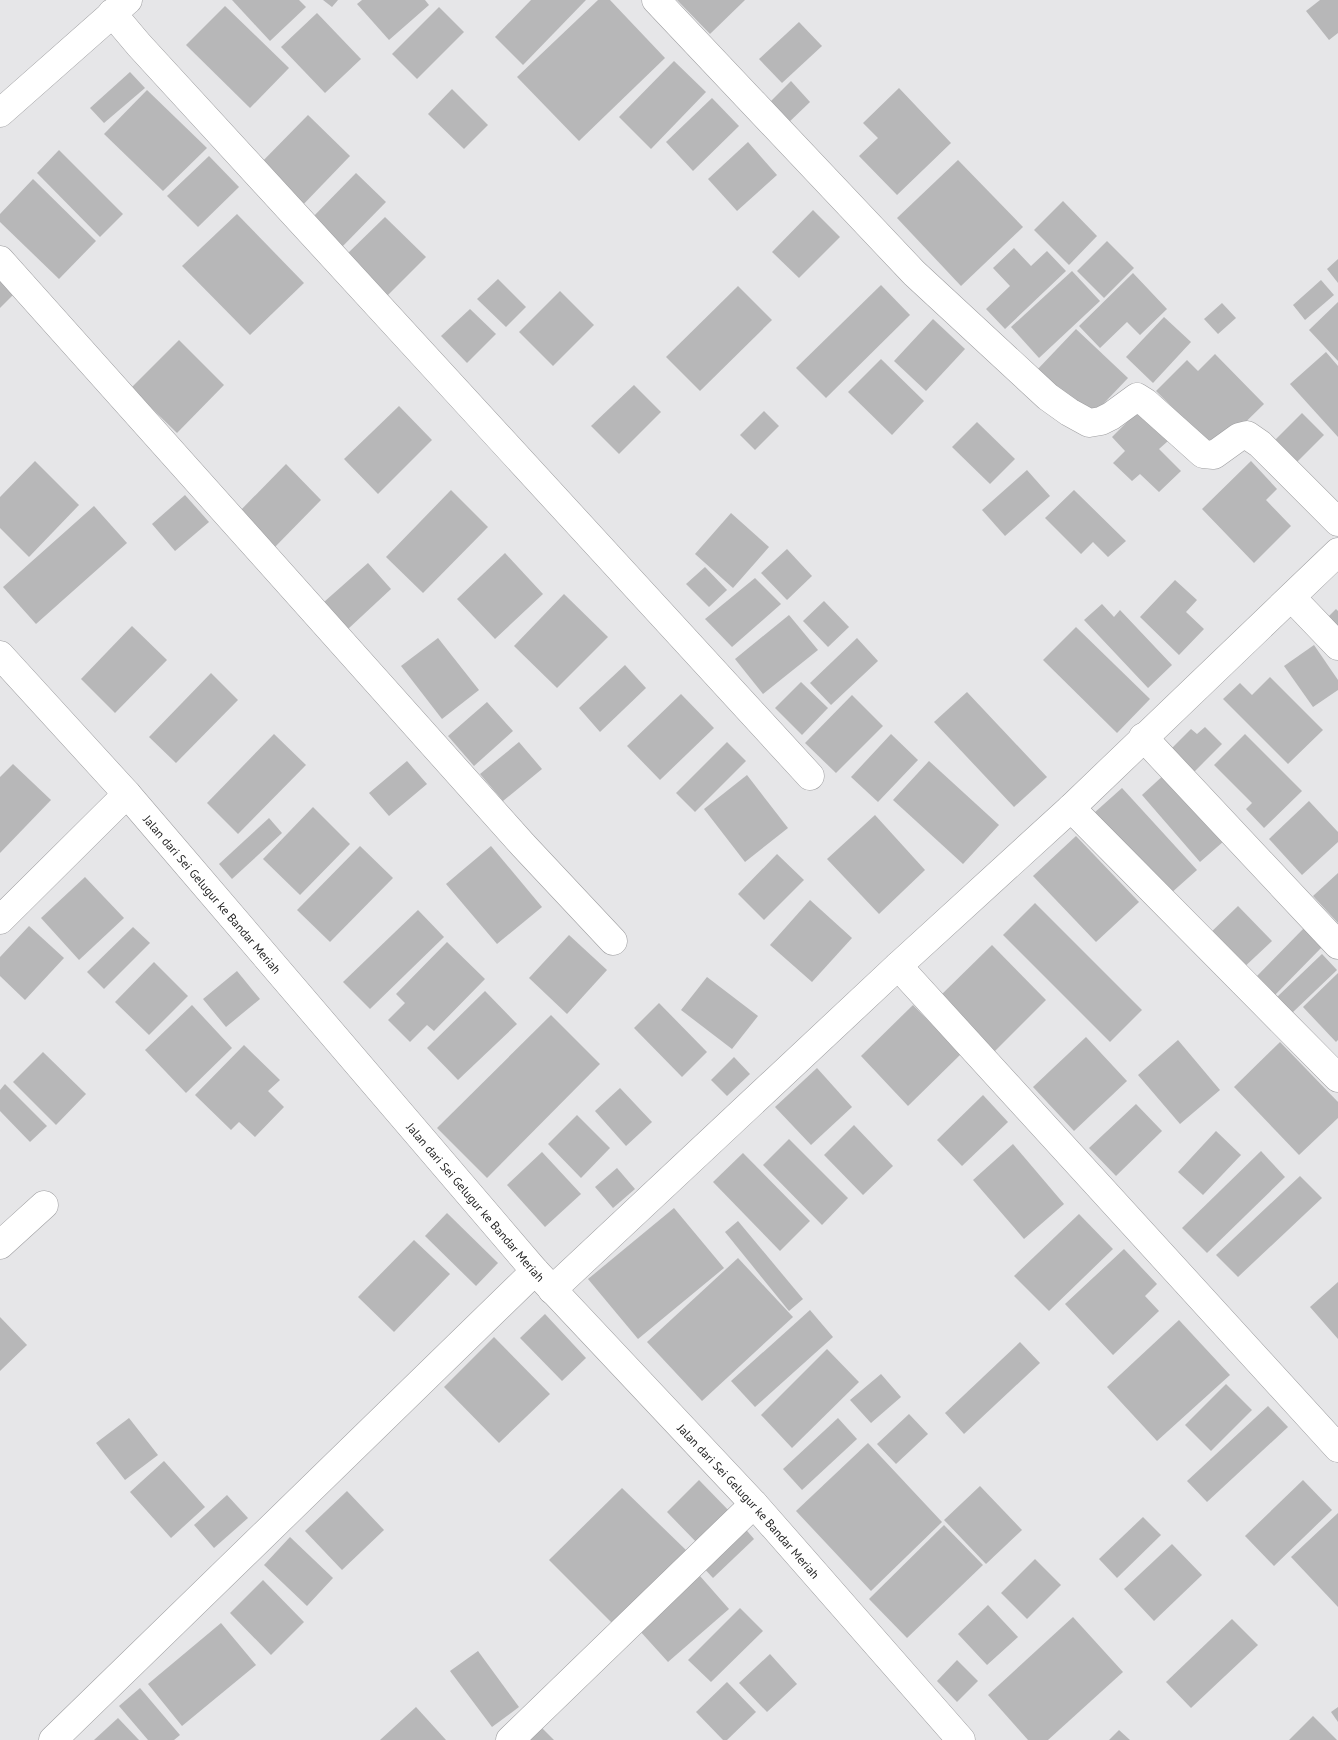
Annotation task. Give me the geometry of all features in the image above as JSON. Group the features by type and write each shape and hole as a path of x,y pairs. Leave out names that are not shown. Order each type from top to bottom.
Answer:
{"street":[{"path":"656,0 914,273 1048,397 1089,423 1111,416 1137,397 1203,454 1214,455 1239,437 1247,435 1260,444 1338,522"},
{"path":"0,113 120,6 139,45 810,776"},
{"path":"0,260 523,845 613,941"},
{"path":"53,1740 544,1280 898,966 1071,808 1338,552"},
{"path":"1292,598 1338,646"},
{"name":"Jalan dari Sei Gelugur ke Bandar Meriah","path":"0,655 127,794 544,1280 754,1504 961,1740"},
{"path":"1143,737 1338,945"},
{"path":"0,920 127,794"},
{"path":"1071,808 1338,1078"},
{"path":"898,966 1338,1448"},
{"path":"0,1245 44,1205"},
{"path":"510,1740 754,1504"}],"building":[{"path":"232,0 299,0 306,7 270,41"},
{"path":"323,0 338,0 332,7"},
{"path":"362,0 425,0 429,5 389,40 357,4"},
{"path":"531,0 586,0 523,65 495,37"},
{"path":"598,0 610,0 665,58 579,141 517,77"},
{"path":"677,0 745,0 710,34"},
{"path":"1320,0 1338,0 1338,33 1329,40 1306,11"},
{"path":"225,6 289,68 250,108 186,45"},
{"path":"439,7 464,32 417,79 392,54"},
{"path":"317,13 361,59 325,93 281,47"},
{"path":"799,22 822,46 782,83 759,59"},
{"path":"674,61 706,92 651,149 619,117"},
{"path":"130,72 145,88 104,123 90,108"},
{"path":"791,81 810,102 785,126 766,106"},
{"path":"899,88 951,143 897,195 859,156 878,138 863,123"},
{"path":"452,89 488,125 464,149 428,114"},
{"path":"147,90 207,148 163,191 104,134"},
{"path":"712,98 739,126 693,171 666,142"},
{"path":"308,115 350,156 297,211 255,169"},
{"path":"748,142 777,175 737,211 708,179"},
{"path":"59,150 123,214 100,237 37,173"},
{"path":"209,156 239,187 198,227 167,196"},
{"path":"958,160 1023,227 961,286 897,218"},
{"path":"356,173 386,202 339,250 309,221"},
{"path":"33,179 96,241 59,279 0,222 0,214"},
{"path":"1063,201 1097,236 1069,265 1034,230"},
{"path":"813,210 840,237 799,278 772,252"},
{"path":"237,214 304,283 250,335 182,266"},
{"path":"385,217 426,257 387,296 346,255"},
{"path":"1107,241 1134,268 1104,298 1077,271"},
{"path":"1014,248 1031,266 1047,251 1066,271 1005,329 986,309 1010,286 993,268"},
{"path":"1338,259 1338,283 1327,269"},
{"path":"1072,271 1100,301 1039,358 1011,327"},
{"path":"1133,273 1167,309 1140,335 1127,322 1100,348 1079,326"},
{"path":"0,274 17,291 0,308"},
{"path":"498,279 526,307 506,327 477,299"},
{"path":"1321,280 1334,295 1305,320 1293,305"},
{"path":"881,285 910,315 826,398 796,368"},
{"path":"738,286 772,320 700,391 666,357"},
{"path":"560,291 594,325 553,366 519,332"},
{"path":"1338,302 1338,361 1309,330"},
{"path":"1222,303 1236,318 1218,334 1204,319"},
{"path":"470,309 496,334 467,363 441,336"},
{"path":"1164,317 1191,342 1153,383 1126,357"},
{"path":"933,319 965,349 926,391 894,361"},
{"path":"1076,329 1128,378 1088,420 1036,371"},
{"path":"179,340 224,385 177,433 131,388"},
{"path":"1326,352 1338,366 1338,437 1290,384"},
{"path":"1215,354 1264,404 1216,451 1156,391 1187,360 1198,371"},
{"path":"881,359 924,401 892,435 848,392"},
{"path":"634,385 661,412 619,454 591,426"},
{"path":"399,406 432,440 378,494 344,459"},
{"path":"764,411 779,426 755,450 740,435"},
{"path":"1138,411 1168,441 1159,449 1181,471 1159,492 1140,474 1132,481 1113,463 1125,451 1112,437"},
{"path":"1302,413 1324,435 1292,467 1270,445"},
{"path":"977,422 1015,459 990,484 952,447"},
{"path":"35,461 79,505 29,557 0,528 0,497"},
{"path":"1251,461 1277,489 1266,500 1291,526 1254,563 1202,509"},
{"path":"286,464 321,500 273,549 237,514"},
{"path":"1027,470 1050,496 1005,536 982,510"},
{"path":"451,490 488,527 423,593 386,557"},
{"path":"1074,490 1126,541 1108,557 1093,542 1081,554 1045,518"},
{"path":"185,495 209,522 175,551 152,524"},
{"path":"94,506 127,543 36,624 3,587"},
{"path":"731,513 769,547 733,588 695,554"},
{"path":"787,549 812,576 787,600 761,573"},
{"path":"505,553 543,594 495,639 457,599"},
{"path":"368,563 391,589 348,629 324,602"},
{"path":"705,567 727,590 709,607 686,584"},
{"path":"755,578 781,604 732,647 705,619"},
{"path":"1175,580 1197,600 1186,612 1204,629 1179,655 1140,617"},
{"path":"564,594 608,637 557,688 514,646"},
{"path":"824,601 849,627 828,647 803,621"},
{"path":"1102,604 1114,617 1120,610 1172,665 1148,688 1084,620"},
{"path":"1336,609 1338,611 1338,639 1323,622"},
{"path":"789,615 818,650 763,694 735,659"},
{"path":"132,626 167,660 115,713 81,679"},
{"path":"1076,627 1150,699 1117,733 1043,660"},
{"path":"438,638 479,690 442,719 401,666"},
{"path":"857,638 878,661 831,705 810,683"},
{"path":"1314,645 1338,680 1338,690 1313,707 1284,666"},
{"path":"625,665 646,688 600,732 579,708"},
{"path":"211,673 238,700 176,763 149,737"},
{"path":"1270,677 1323,730 1288,764 1223,699 1240,683 1252,695"},
{"path":"801,682 828,708 802,735 775,708"},
{"path":"967,692 1047,777 1014,807 934,722"},
{"path":"681,694 714,728 660,780 627,746"},
{"path":"852,695 883,726 836,773 805,743"},
{"path":"487,702 513,731 474,766 448,736"},
{"path":"1205,727 1222,744 1190,776 1167,753 1191,729 1197,734"},
{"path":"274,734 306,765 238,834 207,803"},
{"path":"891,734 918,760 878,802 851,777"},
{"path":"1245,734 1302,791 1264,828 1246,809 1252,803 1214,765"},
{"path":"519,742 542,769 503,801 480,774"},
{"path":"727,742 746,761 695,812 676,793"},
{"path":"407,761 427,784 389,816 369,793"},
{"path":"929,761 999,825 963,864 893,800"},
{"path":"13,764 51,800 0,853 0,777"},
{"path":"1166,773 1224,841 1200,862 1142,795"},
{"path":"747,775 788,828 745,862 704,809"},
{"path":"1122,788 1197,870 1170,894 1094,813"},
{"path":"1309,801 1338,832 1338,842 1302,875 1269,839"},
{"path":"313,807 350,844 300,895 263,859"},
{"path":"875,815 925,870 879,914 827,859"},
{"path":"269,818 282,833 232,879 219,864"},
{"path":"1076,836 1139,902 1096,942 1033,876"},
{"path":"360,846 393,878 330,942 297,910"},
{"path":"491,846 542,907 497,944 446,884"},
{"path":"777,854 804,880 764,920 738,894"},
{"path":"1338,873 1338,923 1313,896"},
{"path":"85,877 124,918 79,960 41,918"},
{"path":"810,900 852,938 812,982 770,945"},
{"path":"1035,903 1142,1010 1110,1042 1003,935"},
{"path":"1238,906 1272,941 1239,972 1205,938"},
{"path":"418,910 444,937 370,1009 343,982"},
{"path":"29,926 64,958 25,1000 0,976 0,957"},
{"path":"133,927 150,943 104,989 87,972"},
{"path":"1304,928 1323,946 1274,996 1255,978"},
{"path":"569,935 607,970 567,1014 529,978"},
{"path":"447,942 485,979 434,1031 427,1025 410,1042 388,1020 405,1003 396,994"},
{"path":"992,945 1046,1000 993,1053 939,997"},
{"path":"1322,954 1337,970 1292,1013 1277,997"},
{"path":"154,962 188,996 149,1035 115,1002"},
{"path":"237,971 260,999 226,1027 203,999"},
{"path":"1338,973 1338,1040 1336,1042 1303,1007"},
{"path":"707,977 758,1016 732,1049 681,1010"},
{"path":"485,991 517,1024 458,1080 427,1048"},
{"path":"659,1003 707,1052 682,1077 634,1028"},
{"path":"192,1005 232,1048 186,1093 145,1050"},
{"path":"913,1005 961,1054 908,1106 861,1056"},
{"path":"551,1015 600,1064 487,1178 437,1128"},
{"path":"1086,1037 1127,1081 1074,1131 1033,1087"},
{"path":"1178,1040 1220,1090 1180,1124 1138,1075"},
{"path":"1280,1042 1338,1102 1338,1118 1299,1155 1234,1087"},
{"path":"244,1045 280,1080 268,1091 284,1107 255,1137 239,1122 231,1130 195,1095"},
{"path":"43,1052 86,1094 56,1125 13,1082"},
{"path":"734,1057 750,1074 727,1096 711,1080"},
{"path":"817,1068 852,1107 811,1145 775,1107"},
{"path":"5,1084 47,1126 30,1142 0,1111 0,1090"},
{"path":"620,1088 652,1122 626,1146 595,1111"},
{"path":"983,1095 1008,1122 962,1166 937,1140"},
{"path":"1136,1104 1162,1131 1116,1176 1089,1148"},
{"path":"577,1115 610,1148 581,1178 548,1144"},
{"path":"854,1125 893,1166 863,1195 824,1155"},
{"path":"1216,1131 1241,1155 1203,1195 1178,1172"},
{"path":"789,1139 848,1198 822,1225 763,1165"},
{"path":"1013,1144 1064,1204 1024,1239 973,1180"},
{"path":"1261,1151 1285,1177 1207,1253 1182,1228"},
{"path":"542,1152 581,1194 545,1227 507,1185"},
{"path":"743,1153 810,1221 780,1251 713,1182"},
{"path":"617,1168 635,1189 613,1208 595,1187"},
{"path":"1300,1176 1322,1198 1238,1277 1216,1255"},
{"path":"674,1208 724,1268 638,1339 588,1279"},
{"path":"447,1213 498,1263 476,1286 425,1236"},
{"path":"1079,1214 1113,1249 1049,1311 1014,1276"},
{"path":"738,1221 803,1299 789,1311 725,1232"},
{"path":"414,1240 450,1274 394,1332 358,1297"},
{"path":"1124,1249 1157,1284 1145,1296 1159,1311 1113,1355 1065,1304"},
{"path":"738,1258 793,1317 702,1401 647,1342"},
{"path":"1338,1282 1338,1339 1310,1307"},
{"path":"810,1310 833,1337 755,1407 731,1381"},
{"path":"545,1314 586,1358 562,1381 520,1338"},
{"path":"0,1317 27,1345 0,1371"},
{"path":"1179,1320 1230,1375 1157,1441 1107,1387"},
{"path":"494,1337 550,1394 499,1443 444,1387"},
{"path":"1020,1342 1040,1363 964,1434 945,1413"},
{"path":"827,1349 859,1382 792,1448 761,1415"},
{"path":"881,1374 901,1397 871,1423 850,1400"},
{"path":"1226,1384 1252,1410 1211,1451 1185,1425"},
{"path":"1268,1406 1288,1427 1207,1502 1187,1481"},
{"path":"909,1414 928,1434 896,1464 877,1444"},
{"path":"129,1418 158,1455 125,1480 96,1443"},
{"path":"838,1418 857,1439 802,1490 783,1469"},
{"path":"868,1443 942,1522 871,1591 796,1511"},
{"path":"164,1461 205,1507 171,1538 130,1492"},
{"path":"699,1480 733,1515 700,1546 667,1512"},
{"path":"1303,1480 1332,1510 1274,1566 1245,1536"},
{"path":"980,1486 1022,1530 986,1564 944,1520"},
{"path":"622,1488 687,1551 614,1625 549,1560"},
{"path":"347,1491 384,1530 342,1570 305,1531"},
{"path":"227,1495 248,1518 214,1548 194,1525"},
{"path":"1338,1513 1338,1607 1291,1557"},
{"path":"1143,1517 1161,1535 1117,1578 1099,1559"},
{"path":"742,1525 754,1539 713,1578 700,1564"},
{"path":"944,1525 983,1565 907,1638 869,1599"},
{"path":"290,1537 333,1578 307,1606 264,1565"},
{"path":"1172,1544 1202,1575 1154,1621 1124,1589"},
{"path":"1035,1559 1061,1585 1027,1619 1001,1593"},
{"path":"700,1576 729,1609 668,1662 639,1630"},
{"path":"263,1580 304,1622 271,1655 230,1613"},
{"path":"988,1605 1018,1637 987,1665 958,1634"},
{"path":"740,1608 763,1631 711,1682 688,1660"},
{"path":"1073,1617 1123,1672 1048,1740 1028,1740 988,1695"},
{"path":"1232,1619 1258,1645 1191,1708 1166,1682"},
{"path":"221,1623 256,1665 182,1726 148,1684"},
{"path":"478,1651 519,1707 492,1727 450,1671"},
{"path":"770,1654 797,1684 767,1712 739,1683"},
{"path":"957,1660 978,1681 957,1702 937,1681"},
{"path":"727,1682 756,1712 727,1740 723,1740 696,1712"},
{"path":"140,1688 180,1735 174,1740 148,1740 119,1706"},
{"path":"416,1707 446,1740 380,1740"},
{"path":"1338,1707 1338,1722 1331,1712"},
{"path":"1313,1716 1337,1740 1289,1740"},
{"path":"118,1718 139,1740 94,1740"},
{"path":"539,1725 554,1740 524,1740"},
{"path":"1119,1730 1130,1740 1109,1740"}]}
